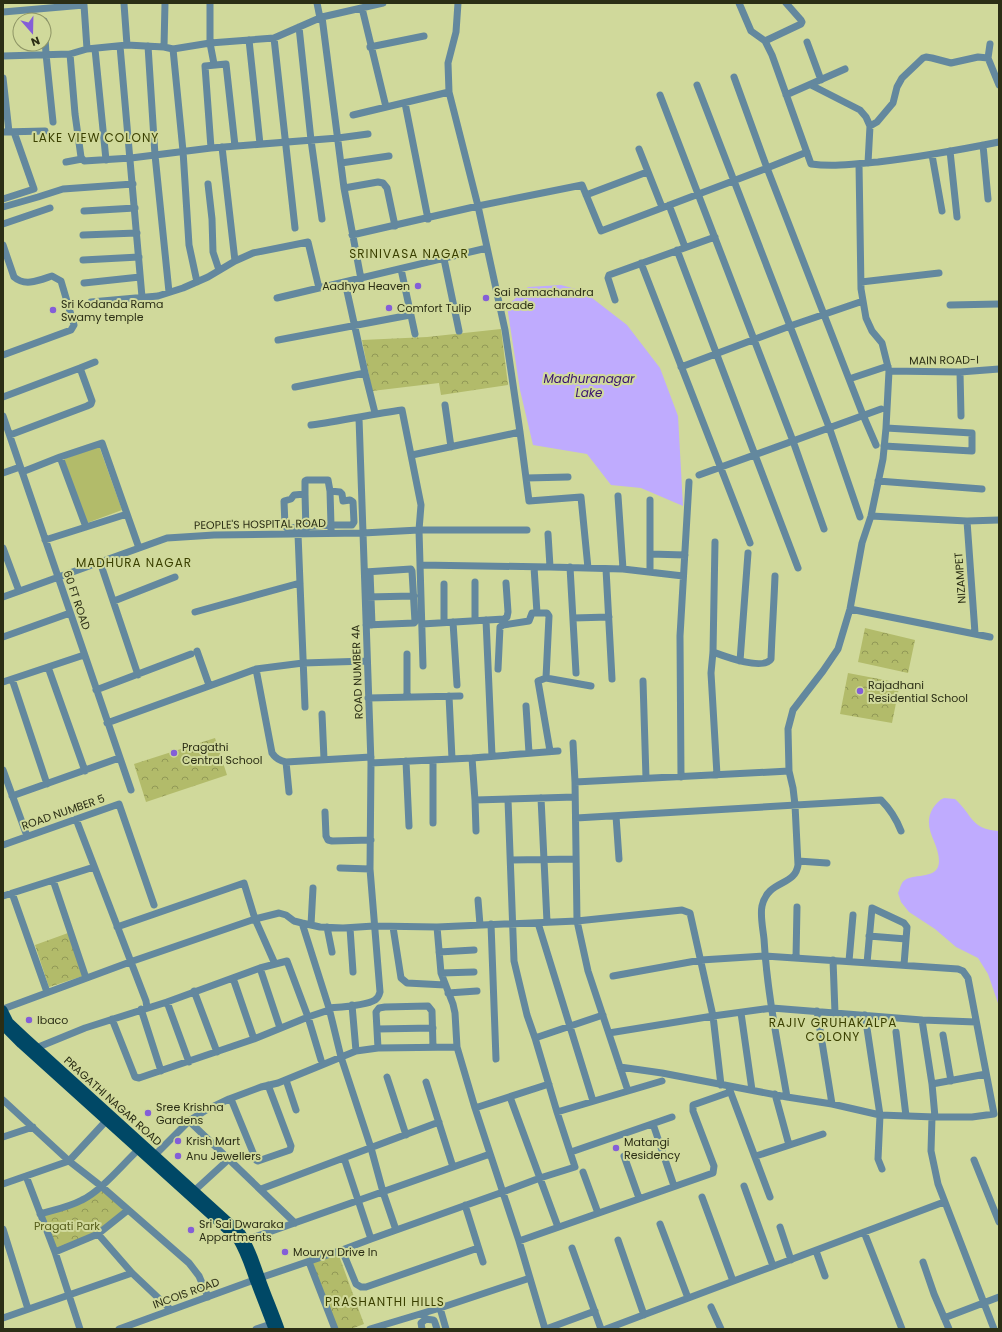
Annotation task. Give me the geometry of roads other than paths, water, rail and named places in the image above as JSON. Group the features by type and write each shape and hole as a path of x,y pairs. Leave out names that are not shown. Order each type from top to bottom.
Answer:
{"main road":[{"name":"PRAGATHI NAGAR ROAD","path":"3,1009 9,1022 36,1048 241,1233 246,1240 254,1258 258,1279 272,1326"},
{"name":"PRAGATHI NAGAR ROAD","path":"3,1026 237,1239 258,1279 280,1329"}],"street":[{"path":"164,47 165,3"},
{"path":"210,3 210,43 214,64"},
{"path":"317,3 321,18 344,188 361,278"},
{"path":"3,56 70,54 87,49 124,46 148,46 173,49 210,43 274,38 321,18 383,3"},
{"path":"458,3 456,32 448,64 449,92 478,206 505,330 520,432 528,501 581,497 588,568"},
{"path":"739,3 751,31 764,41 772,55 811,164 822,166 868,163 932,155 999,142"},
{"path":"764,41 801,24 801,20 786,3"},
{"path":"124,4 123,81 131,158 142,297"},
{"path":"3,12 84,5 87,49 106,160"},
{"path":"43,8 43,12"},
{"path":"362,8 370,47 386,107"},
{"path":"299,27 311,140 322,219"},
{"path":"370,47 424,36"},
{"path":"274,38 295,228"},
{"path":"249,40 260,144"},
{"path":"807,42 820,80"},
{"path":"990,44 988,58 999,85"},
{"path":"148,46 155,155 169,292"},
{"path":"173,49 183,151 189,244 197,282"},
{"path":"46,54 53,122"},
{"path":"70,54 75,114 82,160"},
{"path":"870,126 877,122 893,103 897,87 902,78 923,58 932,58 951,63 978,57 988,58"},
{"path":"211,148 205,66 214,64 226,64 235,146"},
{"path":"786,95 846,69"},
{"path":"734,77 849,379 876,445"},
{"path":"3,78 9,132 34,189 4,202"},
{"path":"697,85 829,428 860,517"},
{"path":"811,85 860,110 866,117 870,126 868,163"},
{"path":"353,115 449,92"},
{"path":"660,95 793,441 824,529"},
{"path":"405,102 428,219"},
{"path":"9,132 45,131"},
{"path":"66,162 131,158 211,148 338,138 368,134"},
{"path":"983,145 988,199"},
{"path":"222,147 235,261"},
{"path":"639,149 648,172 685,247"},
{"path":"950,151 957,217"},
{"path":"352,236 478,206 582,185 601,231 807,152"},
{"path":"932,155 942,212"},
{"path":"341,163 389,156"},
{"path":"787,1097 765,956 762,908 765,898 774,887 789,880 797,873 798,861 795,806 789,771 788,729 793,710 838,649 850,609 862,543 871,516 886,428 888,369 882,344 872,331 866,318 861,282 859,164"},
{"path":"586,195 648,172"},
{"path":"344,188 378,182 385,185 387,188 395,226"},
{"path":"4,202 38,198 63,189 133,184"},
{"path":"208,184 212,220 213,252 220,270"},
{"path":"3,224 50,208"},
{"path":"84,211 134,208"},
{"path":"83,235 137,233"},
{"path":"616,300 608,278 609,275 715,237"},
{"path":"91,302 158,296 197,282 253,253 308,242 319,288"},
{"path":"3,245 16,279 26,282 34,282 52,276 61,280 74,325 71,330 3,355"},
{"path":"278,298 487,248"},
{"path":"677,250 798,568"},
{"path":"83,260 139,257"},
{"path":"444,259 459,331"},
{"path":"641,263 750,543"},
{"path":"401,269 415,334"},
{"path":"861,282 939,273"},
{"path":"84,283 140,277"},
{"path":"346,282 375,414"},
{"path":"681,367 790,326 863,301"},
{"path":"950,305 999,304"},
{"path":"278,340 410,315"},
{"path":"3,397 95,362"},
{"path":"10,435 91,404 92,401 80,368"},
{"name":"MAIN ROAD-I","path":"849,379 888,369 960,372 999,369"},
{"path":"960,372 961,416"},
{"path":"295,387 365,373"},
{"path":"445,405 451,447"},
{"path":"699,475 881,409"},
{"path":"312,425 402,410 421,505 419,530 423,666"},
{"name":"60 FT ROAD","path":"3,416 131,790"},
{"name":"ROAD NUMBER 4A","path":"112,1019 135,1077 142,1078 254,1039 329,1009 368,1003 378,997 380,992 370,868 371,760 367,661 369,625 367,572 363,533 359,418"},
{"path":"884,446 972,451 972,433 886,428"},
{"path":"412,454 520,432"},
{"path":"3,473 21,470 102,443 139,548"},
{"path":"60,457 86,527"},
{"path":"526,478 568,477"},
{"path":"306,530 305,481 328,480 330,491 331,533"},
{"path":"878,481 982,489"},
{"path":"681,777 680,636 689,482"},
{"path":"305,494 294,495 291,499 284,501 286,527 306,530 331,525 352,525 354,522 353,502 350,500 343,501 342,494 340,492 330,491"},
{"path":"618,496 623,569"},
{"path":"650,500 650,572"},
{"path":"45,540 127,514"},
{"path":"871,516 967,522 999,520"},
{"name":"NIZAMPET","path":"967,522 975,633"},
{"name":"PEOPLE'S HOSPITAL ROAD","path":"3,597 167,538 214,535 298,534 306,530 331,533 363,533 419,530 527,530"},
{"path":"298,534 305,707"},
{"path":"548,534 550,566"},
{"path":"715,542 713,652 711,673 717,775"},
{"path":"3,548 19,591"},
{"path":"740,661 748,553"},
{"path":"650,554 685,555"},
{"path":"100,562 138,675"},
{"path":"420,565 550,566 623,569 683,576"},
{"path":"534,567 537,613"},
{"path":"570,567 576,673"},
{"path":"367,572 411,569 413,573 414,596 414,624 369,625"},
{"path":"606,569 612,679"},
{"path":"713,652 740,661 752,663 766,663 771,659 775,576"},
{"path":"114,601 175,577"},
{"path":"475,582 475,620"},
{"path":"195,612 300,583"},
{"path":"422,624 504,619 508,617 506,583"},
{"path":"444,584 444,622"},
{"path":"368,597 414,596"},
{"path":"850,609 990,636"},
{"path":"3,637 70,613"},
{"path":"498,670 500,627 502,624 527,622 529,621 532,613 547,613 549,616 546,678"},
{"path":"573,618 609,617"},
{"path":"486,620 492,756"},
{"path":"453,622 457,685"},
{"path":"96,690 194,652 209,685"},
{"path":"407,654 407,697"},
{"path":"3,682 84,655"},
{"path":"107,723 256,669 303,663 367,661"},
{"path":"48,667 85,770"},
{"path":"256,669 272,754 279,761 286,762 324,759 406,761 472,758 558,751"},
{"path":"550,751 538,681 546,678 591,686"},
{"path":"12,679 47,784"},
{"path":"643,681 646,778"},
{"path":"449,696 452,759"},
{"path":"368,698 460,696"},
{"path":"526,706 529,753"},
{"path":"322,714 324,759"},
{"path":"573,743 576,818 577,921 588,971 628,1091"},
{"path":"12,796 119,758"},
{"path":"472,758 476,831"},
{"path":"433,760 433,823"},
{"path":"406,761 409,826"},
{"path":"286,762 289,792"},
{"path":"3,770 27,836"},
{"path":"575,782 789,771"},
{"path":"475,800 575,797"},
{"path":"541,798 547,922"},
{"path":"576,818 795,806 868,799 881,800 892,812 901,831"},
{"path":"508,800 514,961 527,1015 571,1152 672,1117"},
{"name":"ROAD NUMBER 5","path":"3,845 120,804 154,905"},
{"path":"325,812 326,836 328,840 370,840"},
{"path":"616,816 619,859"},
{"path":"76,819 146,1001 144,1009 162,1071"},
{"path":"511,860 576,859"},
{"path":"798,861 827,863"},
{"path":"3,896 94,866"},
{"path":"340,868 370,868"},
{"path":"52,880 86,978"},
{"path":"117,927 244,883 255,919 275,964"},
{"path":"311,925 313,888"},
{"path":"12,893 47,992"},
{"path":"478,900 480,924"},
{"path":"796,958 797,907"},
{"path":"867,963 872,908 904,922 907,927 904,965"},
{"path":"3,1009 130,962 255,919 279,913 286,915 294,921 311,925 350,928 374,926 437,927 577,921 682,910 690,913 713,1016 726,1087 756,1156 770,1197"},
{"path":"849,961 853,915"},
{"path":"302,923 329,1009 341,1057 396,1230"},
{"path":"538,923 593,1101"},
{"path":"491,924 496,1059"},
{"path":"327,927 332,952"},
{"path":"393,927 401,978 407,983 445,985"},
{"path":"437,927 441,973 455,1013 457,1047 474,1108 519,1240 546,1329 594,1311"},
{"path":"350,928 354,972"},
{"path":"869,936 906,939"},
{"path":"439,952 474,950"},
{"path":"613,976 701,960 765,956 958,968 963,971 968,978 986,1074 996,1114 972,1117 880,1115 832,1104 726,1087 662,1073 620,1067"},
{"path":"833,960 834,1013"},
{"path":"36,1048 85,1028 167,1002 260,968 287,961 308,1017 321,1060"},
{"path":"260,968 280,1028"},
{"path":"441,973 474,972"},
{"path":"233,978 254,1039"},
{"path":"448,993 477,991"},
{"path":"194,992 217,1052"},
{"path":"167,1002 189,1062"},
{"path":"352,1005 356,1051"},
{"path":"378,1048 376,1012 379,1008 428,1006 432,1011 433,1048"},
{"path":"609,1033 772,1008 922,1020 976,1022"},
{"path":"817,1011 832,1104"},
{"path":"741,1013 752,1090"},
{"path":"535,1038 603,1015"},
{"path":"865,1015 880,1115 878,1159 882,1169"},
{"path":"922,1020 932,1084 934,1117 931,1151 938,1184 994,1329"},
{"path":"377,1029 433,1028"},
{"path":"896,1032 906,1116"},
{"path":"944,1035 951,1080"},
{"path":"155,1155 189,1121 206,1110 268,1085 286,1080 356,1051 378,1048 457,1047"},
{"path":"932,1084 986,1074"},
{"path":"387,1078 406,1135"},
{"path":"286,1080 296,1110"},
{"path":"557,1112 662,1081"},
{"path":"426,1082 453,1167"},
{"path":"474,1108 549,1084"},
{"path":"231,1099 255,1158 258,1161 290,1150 291,1146 268,1085"},
{"path":"519,1240 713,1173 714,1166 694,1112 693,1105 726,1087"},
{"path":"775,1094 789,1145"},
{"path":"510,1097 558,1227"},
{"path":"3,1100 69,1161 102,1186 189,1263 199,1276 208,1297"},
{"path":"3,1184 69,1161 106,1121"},
{"path":"189,1121 295,1223"},
{"path":"261,1189 439,1122"},
{"path":"653,1124 674,1186"},
{"path":"3,1137 33,1127"},
{"path":"756,1156 823,1134"},
{"path":"40,1214 83,1200 102,1186 138,1150"},
{"name":"INCOIS ROAD","path":"123,1328 540,1178 575,1167 571,1152"},
{"path":"246,1240 490,1154"},
{"path":"624,1156 639,1198"},
{"path":"344,1158 371,1239"},
{"path":"194,1191 229,1159"},
{"path":"974,1160 999,1222"},
{"path":"583,1172 598,1213"},
{"path":"26,1176 55,1252 80,1329"},
{"path":"744,1186 773,1266"},
{"path":"702,1197 733,1281"},
{"path":"606,1329 944,1202"},
{"path":"465,1205 483,1262"},
{"path":"55,1252 98,1234 128,1210"},
{"path":"660,1224 688,1298"},
{"path":"780,1227 791,1260"},
{"path":"3,1230 28,1309"},
{"path":"864,1232 902,1329"},
{"path":"98,1234 132,1273 171,1310"},
{"path":"618,1240 644,1314"},
{"path":"342,1250 356,1284 361,1287 366,1287 478,1248"},
{"path":"572,1248 601,1329"},
{"path":"816,1251 825,1276"},
{"path":"309,1262 335,1329"},
{"path":"923,1262 934,1294 949,1329"},
{"path":"3,1318 132,1273"},
{"path":"370,1329 425,1316 440,1308 530,1278"},
{"path":"944,1318 999,1297"},
{"path":"711,1307 721,1329"},
{"path":"440,1308 446,1329"},
{"path":"422,1329 421,1323 425,1316"},
{"path":"425,1316 434,1320 437,1329"},
{"path":"256,1329 272,1326"}],"water":[{"name":"Madhuranagar Lake","path":"561,285 583,291 627,325 660,368 678,416 683,506 641,488 611,485 587,454 533,445 520,390 507,306 528,287"},
{"path":"944,798 955,799 973,820 982,827 999,831 999,1006 988,974 978,958 956,947 935,929 909,912 901,902 898,893 905,880 931,874 938,867 938,854 929,822 933,808"}],"place":[{"name":"Aadhya Heaven","path":"418,286"},
{"name":"Sai Ramachandra arcade","path":"486,298"},
{"name":"Comfort Tulip","path":"389,308"},
{"name":"Sri Kodanda Rama Swamy temple","path":"53,310"},
{"name":"Rajadhani Residential School","path":"860,691"},
{"name":"Pragathi Central School","path":"174,753"},
{"name":"Ibaco","path":"29,1020"},
{"name":"Sree Krishna Gardens","path":"148,1113"},
{"name":"Krish Mart","path":"178,1141"},
{"name":"Matangi Residency","path":"616,1148"},
{"name":"Anu Jewellers","path":"178,1156"},
{"name":"Sri Sai Dwaraka Appartments","path":"191,1230"},
{"name":"Mourya Drive In","path":"285,1252"}],"district":[{"name":"LAKE VIEW COLONY","path":"96,138"},
{"name":"SRINIVASA NAGAR","path":"409,254"},
{"name":"MADHURA NAGAR","path":"134,563"},
{"name":"RAJIV GRUHAKALPA COLONY","path":"833,1030"},
{"name":"PRASHANTHI HILLS","path":"385,1302"}],"park label":[{"name":"Pragati Park","path":"67,1226"}]}
